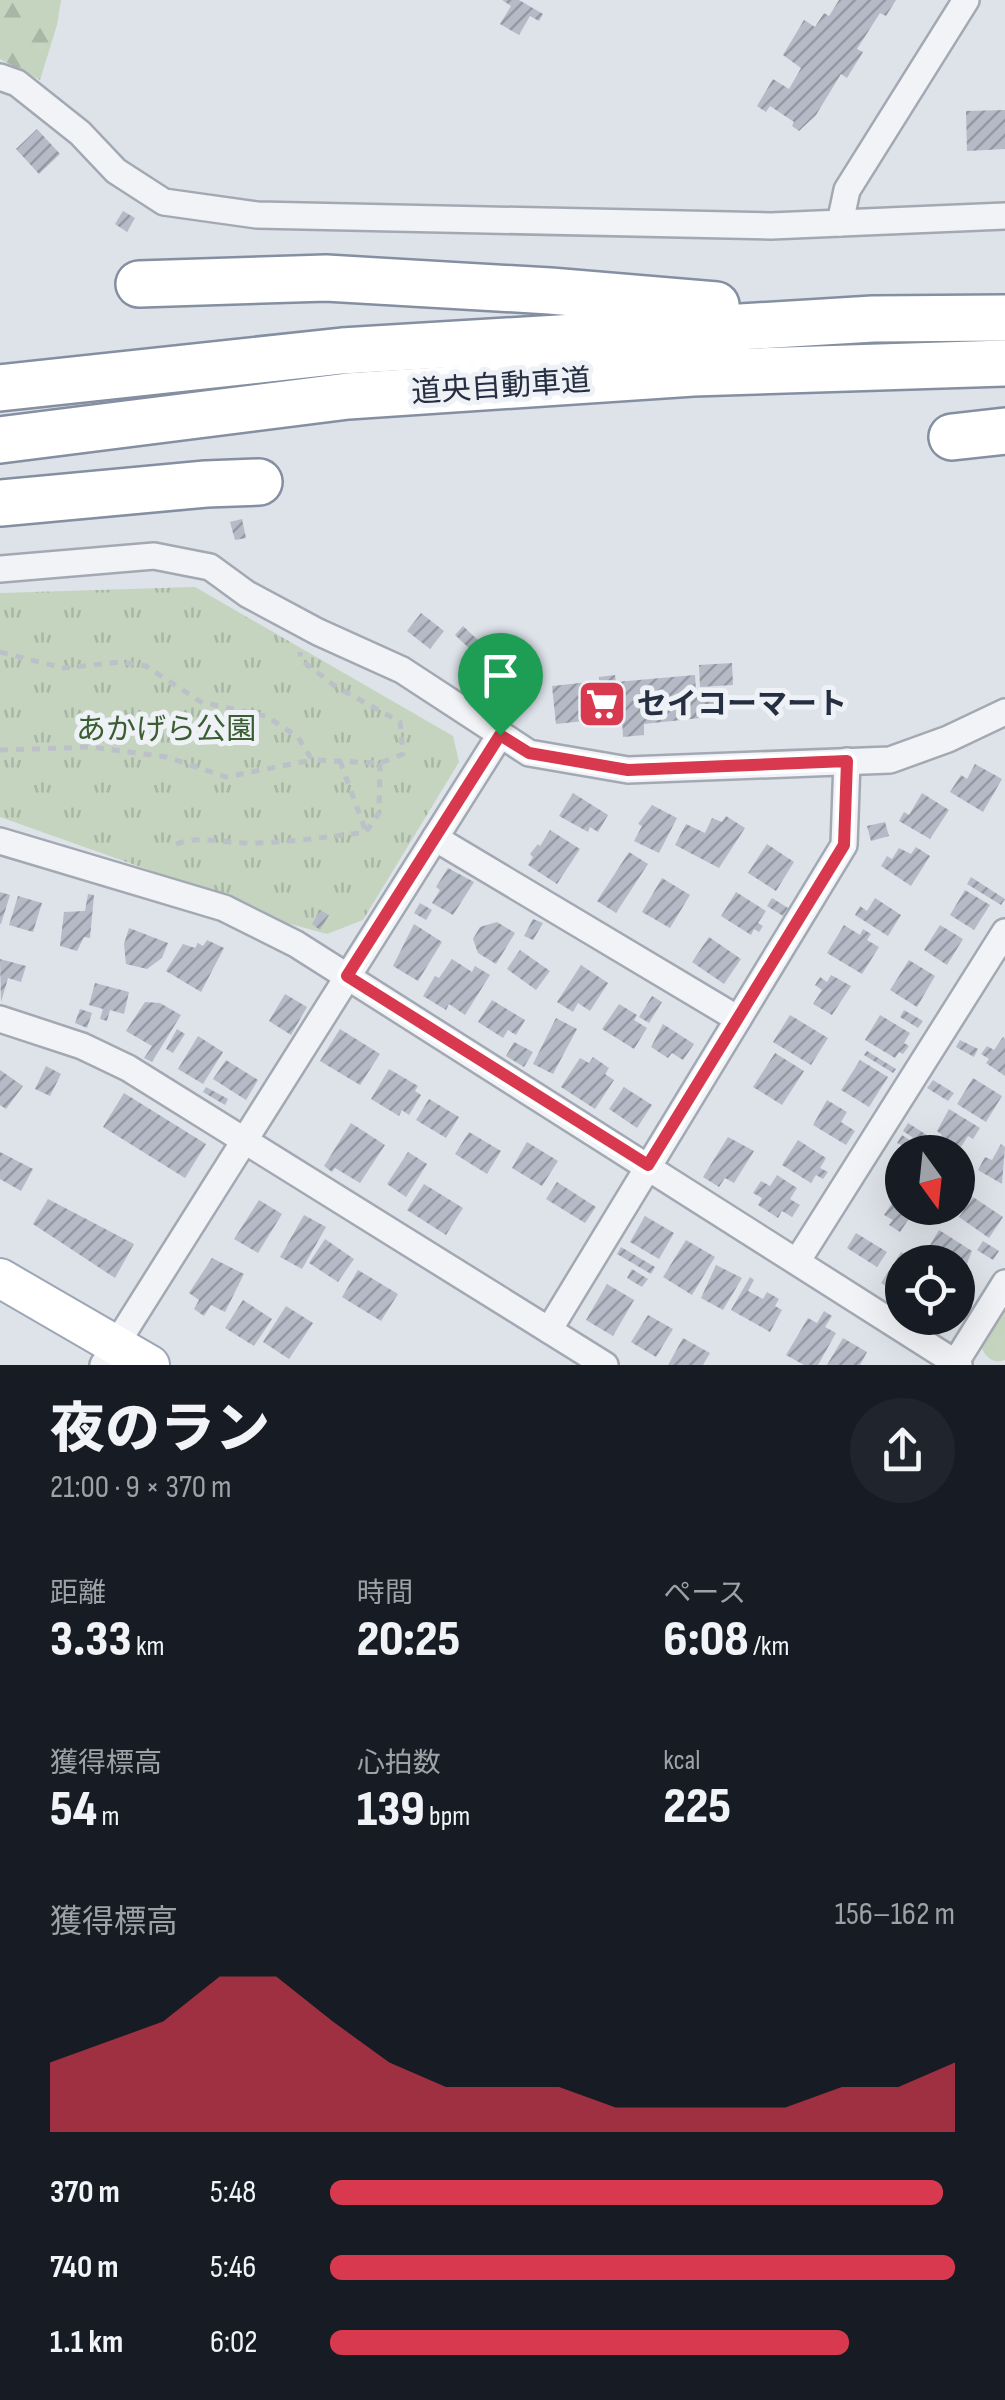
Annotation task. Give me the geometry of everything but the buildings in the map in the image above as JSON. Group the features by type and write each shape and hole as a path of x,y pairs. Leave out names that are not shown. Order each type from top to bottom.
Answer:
{"highway":[{"path":"139,284 326,278 550,291 873,319"},
{"name":"道央自動車道","path":"0,388 342,351 873,319 1005,318"},
{"name":"道央自動車道","path":"0,440 348,396 693,373 1005,363"},
{"path":"952,436 1005,431"},
{"path":"0,503 259,482"}],"main road":[{"path":"0,1278 110,1354 150,1365"}],"street":[{"path":"840,223 847,190 966,0"},
{"path":"0,77 17,83 80,133 116,171 164,202 258,215 752,225 1005,216"},
{"path":"0,568 154,556 210,567 247,594 402,670 529,753 628,770 890,760 1005,712"},
{"path":"110,1354 500,735"},
{"path":"549,1330 844,845 847,761"},
{"path":"434,838 738,1019"},
{"path":"0,841 224,908 296,944 956,1364 1005,1282"},
{"path":"798,1260 1005,932"},
{"path":"0,1020 82,1046 128,1068 605,1365"}],"path":[{"path":"0,750 92,747 167,757 226,776 312,760 380,763 403,754 400,722 336,686 300,658 303,624"},
{"path":"0,652 64,668 121,662 146,666 200,702 266,716 298,736 312,760"},
{"path":"340,761 366,832"},
{"path":"176,844 195,837 244,843 366,832 380,813 380,763"}],"green space":[{"path":"0,0 61,0 40,80 0,59"},
{"name":"あかげら公園","path":"195,587 453,736 459,762 363,920 327,934 272,919 0,817 0,593"},
{"path":"1005,1299 1005,1360 997,1361 983,1351 982,1338"}],"place":[{"name":"セイコーマート","path":"602,704"}],"route":[{"path":"500,735 529,753 628,770 847,761 844,845 648,1165 347,976 500,735"}]}
